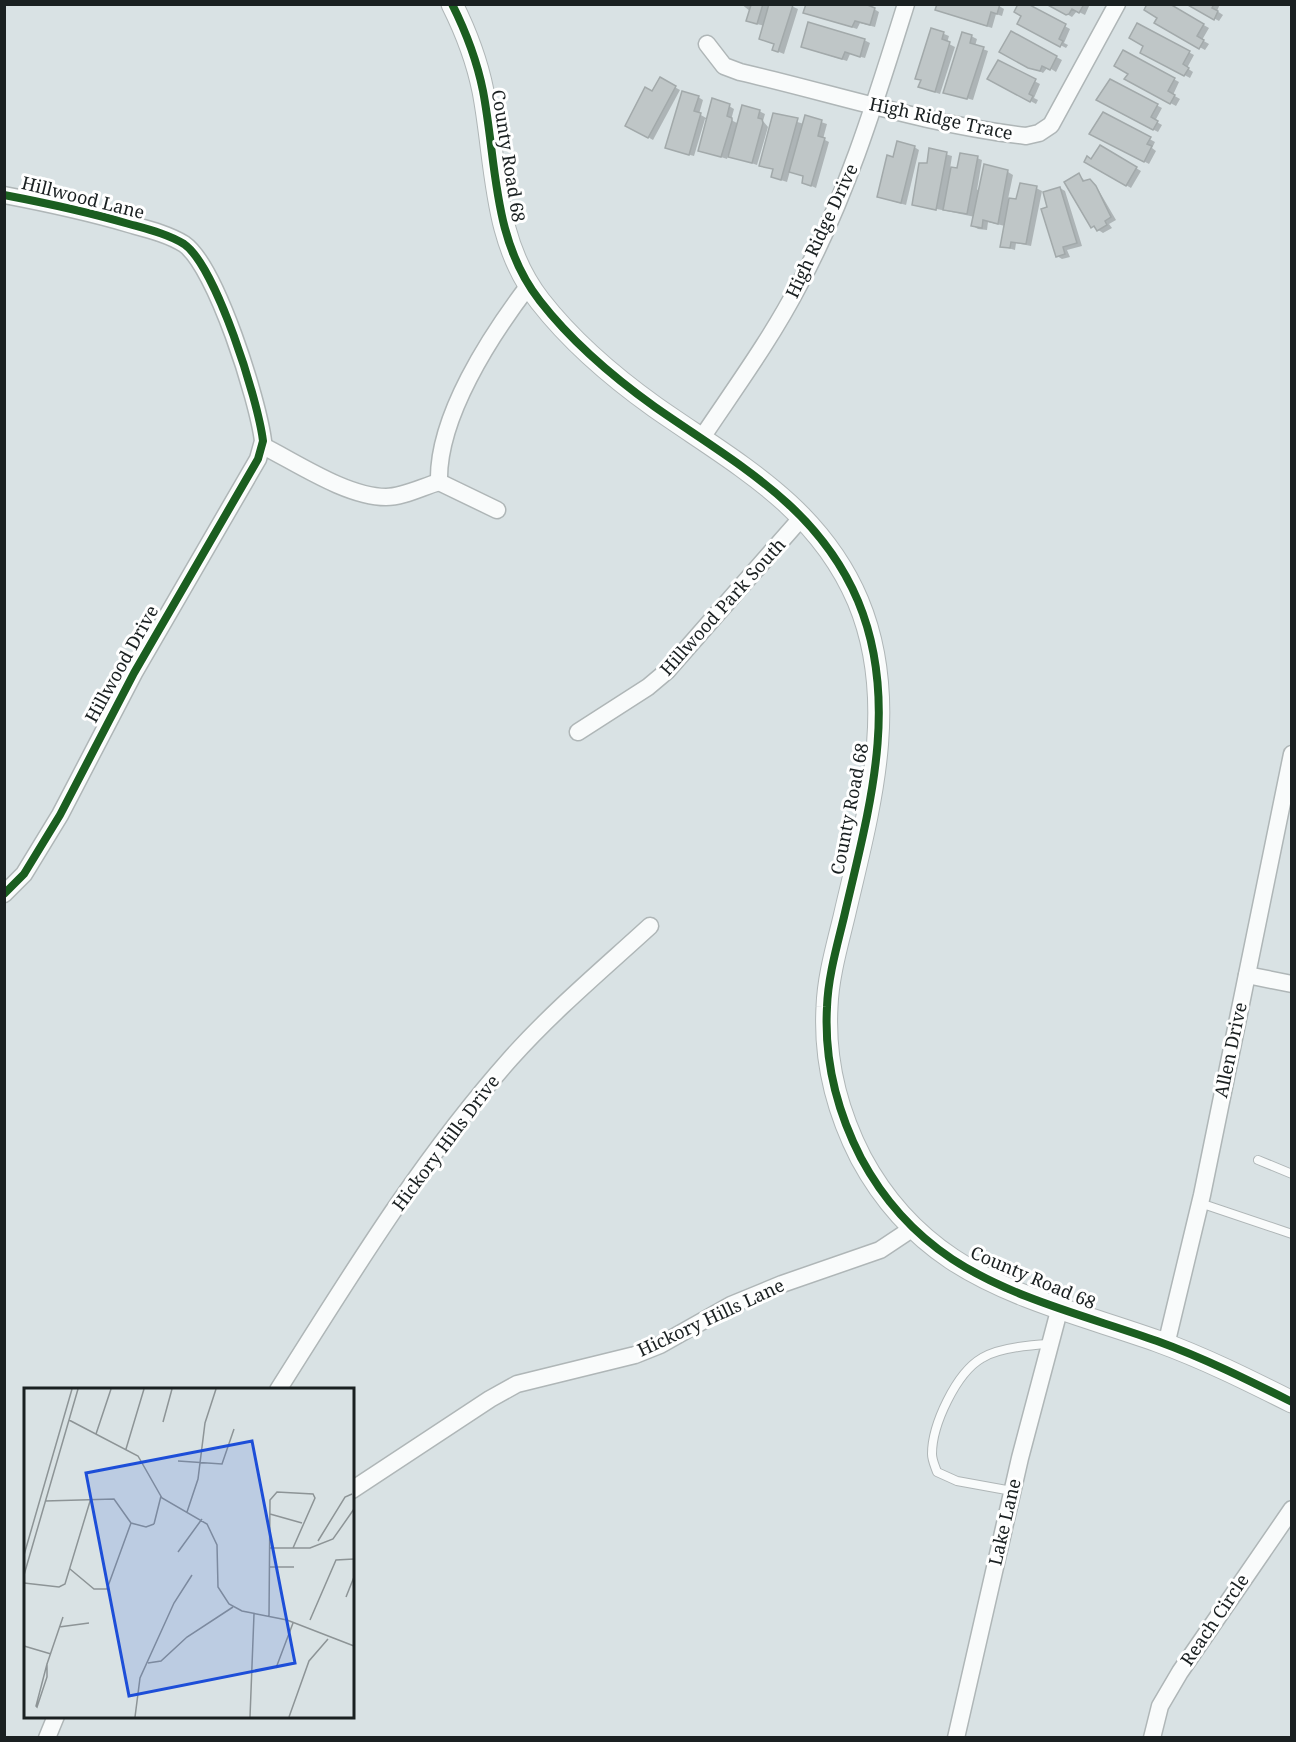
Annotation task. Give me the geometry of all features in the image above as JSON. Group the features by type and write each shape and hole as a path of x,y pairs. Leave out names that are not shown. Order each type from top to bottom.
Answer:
{"street":[{"name":"County Road 68","path":"452,4 472,48 483,90 501,220 515,259 537,298 585,351 627,386 762,480 803,516 839,564 858,601 874,653 880,696 879,737 873,784 827,996 831,1075 846,1129 873,1180 887,1201 913,1228 945,1254 974,1272 1060,1307 1166,1344 1292,1402"},
{"name":"High Ridge Drive","path":"701,439 799,285 834,213 875,106 906,4"},
{"name":"High Ridge Trace","path":"707,44 724,66 740,72 875,106 1026,136 1039,133 1051,125 1117,4"},
{"name":"Hillwood Lane","path":"4,195 102,216 148,230 186,246 201,265 232,333 262,430 263,446"},
{"path":"439,482 438,462 442,444 464,391 494,334 529,285"},
{"path":"263,446 327,478 374,495 396,496 439,482 497,510"},
{"name":"Hillwood Drive","path":"4,894 24,874 60,816 134,673 258,459 263,446"},
{"name":"Hillwood Park South","path":"578,732 648,687 667,671 803,516"},
{"name":"Allen Drive","path":"1166,1344 1200,1203 1247,975 1283,838 1292,754"},
{"name":"Hickory Hills Drive","path":"279,1388 369,1246 470,1107 512,1057 650,926"},
{"path":"1247,975 1292,984"},
{"name":"Hickory Hills Lane","path":"354,1489 490,1399 517,1384 635,1355 660,1345 731,1305 782,1284 880,1250 913,1228"},
{"name":"Lake Lane","path":"956,1737 1012,1491 1060,1307"},
{"name":"Reach Circle","path":"1152,1737 1161,1706 1179,1672 1292,1509"},
{"path":"47,1737 55,1718"}],"lane":[{"path":"1258,1160 1292,1174"},
{"path":"1200,1203 1292,1234"},
{"path":"1012,1491 957,1481 937,1472 932,1454 945,1402 960,1379 982,1358 1028,1345 1049,1344"}],"building":[{"path":"748,4 763,4 757,24 746,21 751,5"},
{"path":"769,4 793,5 778,52 772,50 774,44 759,39"},
{"path":"806,4 865,4 875,8 870,25 855,21 852,27 803,13"},
{"path":"937,4 1000,4 997,14 991,12 987,26 935,10"},
{"path":"1018,4 1028,4 1066,24 1059,39 1063,41 1060,47 1017,24 1021,16 1014,12"},
{"path":"1046,4 1084,4 1079,13 1072,9 1066,15"},
{"path":"1147,4 1170,4 1204,24 1197,36 1204,40 1199,49 1154,23 1157,18 1144,10"},
{"path":"1186,4 1214,4 1212,8 1218,11 1214,20"},
{"path":"808,22 865,39 860,57 845,52 842,59 801,47"},
{"path":"1137,23 1190,51 1183,64 1189,68 1184,76 1140,53 1143,46 1129,38"},
{"path":"931,28 944,32 942,39 950,42 935,92 918,87 921,80 915,79"},
{"path":"1011,31 1057,56 1050,70 1042,66 1040,71 1028,68 999,52"},
{"path":"962,32 972,35 970,43 984,47 967,99 943,93"},
{"path":"1123,50 1175,78 1168,91 1175,95 1170,104 1124,79 1128,74 1114,66"},
{"path":"998,60 1036,79 1029,94 1033,96 1030,102 987,79"},
{"path":"660,77 676,86 648,138 625,126 645,87 652,91"},
{"path":"1110,79 1158,104 1151,117 1158,121 1153,130 1096,100"},
{"path":"682,91 699,96 694,111 701,113 689,155 665,148"},
{"path":"712,98 730,104 727,116 732,118 732,121 721,157 698,151"},
{"path":"742,105 760,110 758,118 762,119 763,123 752,163 728,157"},
{"path":"1103,112 1151,137 1147,144 1152,146 1144,162 1089,134"},
{"path":"773,113 798,118 781,180 771,177 773,169 759,166"},
{"path":"805,115 822,120 818,136 825,138 811,186 802,183 803,176 789,172"},
{"path":"897,141 915,146 901,203 877,197 887,155 893,157"},
{"path":"1100,145 1137,167 1126,186 1084,162 1087,156 1091,159"},
{"path":"929,148 947,152 936,210 912,205 919,163 927,163"},
{"path":"960,153 978,156 967,214 943,210 951,167 957,168"},
{"path":"984,164 1008,170 998,224 983,220 982,228 971,226"},
{"path":"1079,173 1083,181 1090,179 1096,186 1111,217 1105,221 1107,225 1097,231 1094,226 1091,228 1064,182"},
{"path":"1020,183 1037,186 1026,244 1011,242 1010,248 1000,247 1009,198 1016,199"},
{"path":"1060,187 1077,243 1063,247 1065,254 1056,257 1041,209 1047,207 1043,192"}],"cycle path":[{"path":"452,4 462,25 481,80 505,227 524,277 540,301 579,345 624,384 772,489 821,538 841,568 858,601 871,640 877,679 879,719 870,798 831,973 827,1027 830,1066 839,1104 861,1158 870,1173 889,1201 924,1238 976,1273 1052,1306 1192,1355 1292,1402"},
{"path":"4,195 114,220 157,232 184,244 196,257 222,305 244,366 263,441 258,459 134,673 60,815 24,874 4,894"}]}
